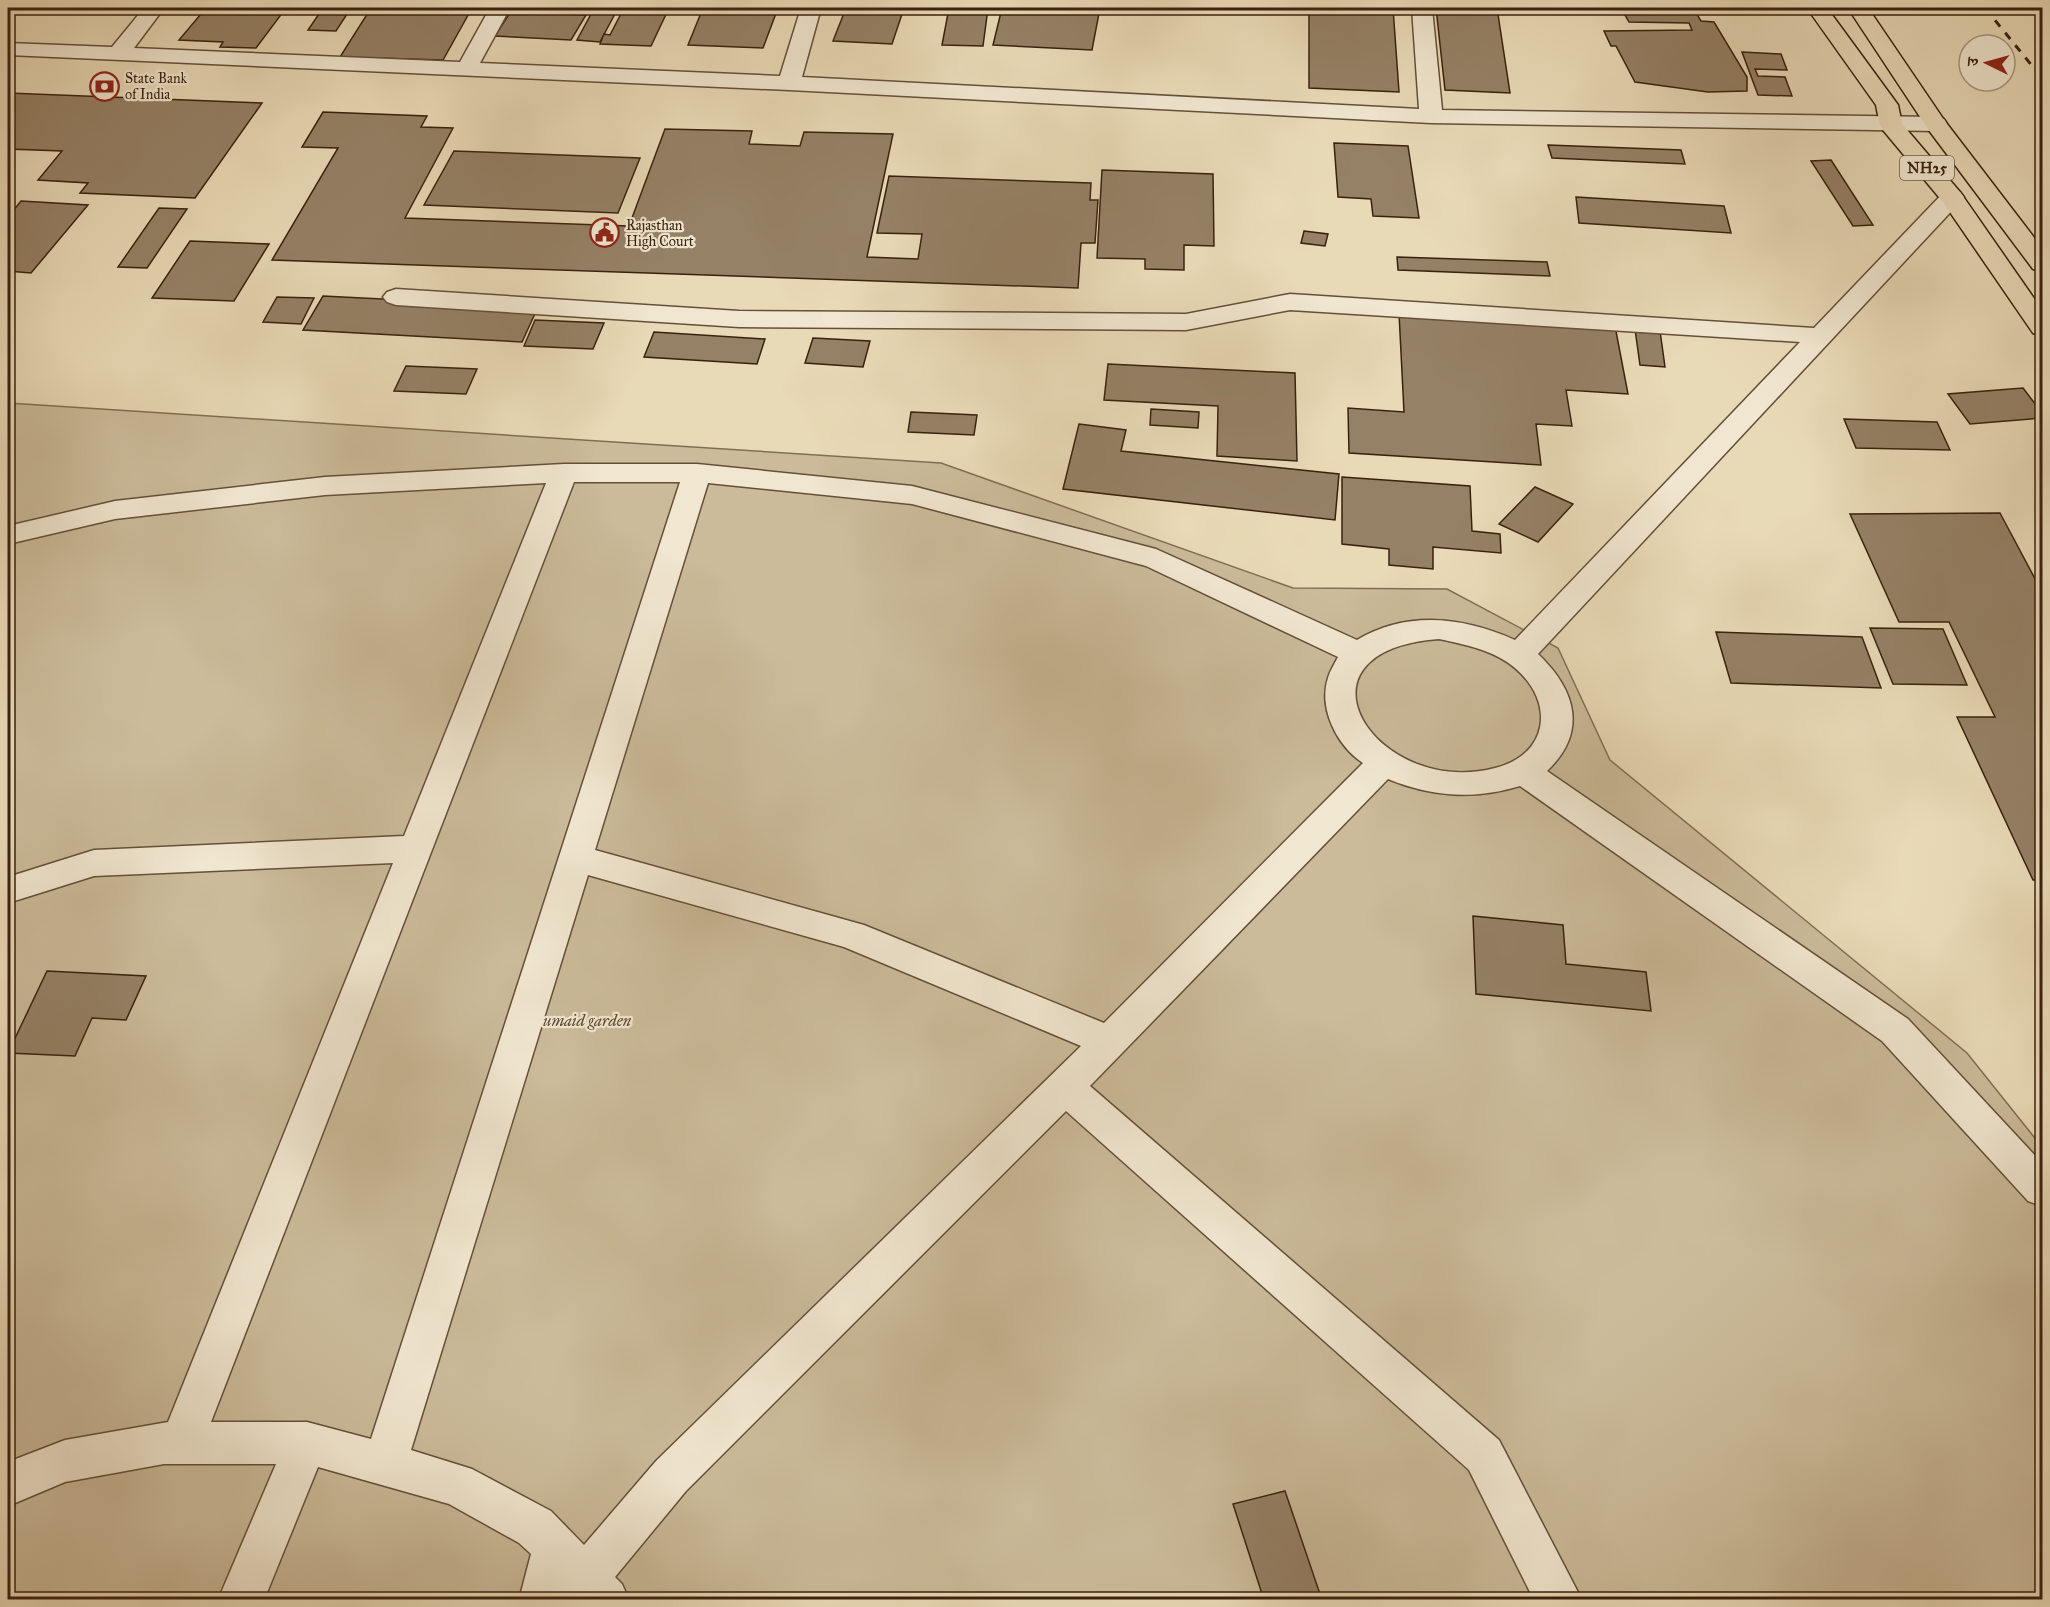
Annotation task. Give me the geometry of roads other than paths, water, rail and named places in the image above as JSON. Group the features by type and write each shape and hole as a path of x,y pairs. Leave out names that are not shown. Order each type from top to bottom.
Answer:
{"main road":[{"name":"NH25","path":"1817,8 1887,105 1891,125 1952,197 2043,328"},
{"name":"NH25","path":"1858,8 1936,124 2043,264"}],"street":[{"path":"118,54 154,8"},
{"path":"466,70 500,8"},
{"path":"789,83 811,8"},
{"path":"1422,8 1431,116"},
{"path":"8,49 789,83 1431,116 1936,124"},
{"path":"1519,655 1952,197"},
{"path":"396,297 739,319 1186,322 1290,302 1821,336"},
{"path":"8,535 115,510 314,488 564,473 697,473 912,495 1156,559 1359,654"},
{"path":"181,1444 564,473"},
{"path":"385,1464 697,473"},
{"path":"1439,629 1479,636 1519,655 1544,678 1551,691 1558,725 1549,749 1524,772 1493,783 1454,785 1422,780 1384,762 1358,741 1342,711 1341,684 1350,665 1359,654 1387,637 1420,630 1439,629"},
{"path":"8,1484 65,1461 164,1443 307,1443 457,1484 535,1527 596,1589 671,1476 1065,1087 1384,762"},
{"path":"1524,772 1895,1030 2043,1189"},
{"path":"8,890 94,863 414,849"},
{"path":"575,858 852,934 1108,1041"},
{"path":"1065,1087 1484,1455 1559,1599"},
{"path":"241,1599 307,1443"},
{"path":"542,1599 555,1546"}],"railway":[{"path":"1985,8 2042,78"},
{"path":"2032,8 2042,20"}],"place":[{"name":"State Bank of India","path":"104,86"},
{"name":"Rajasthan High Court","path":"605,233"}],"park label":[{"name":"umaid garden","path":"587,1020"}]}
